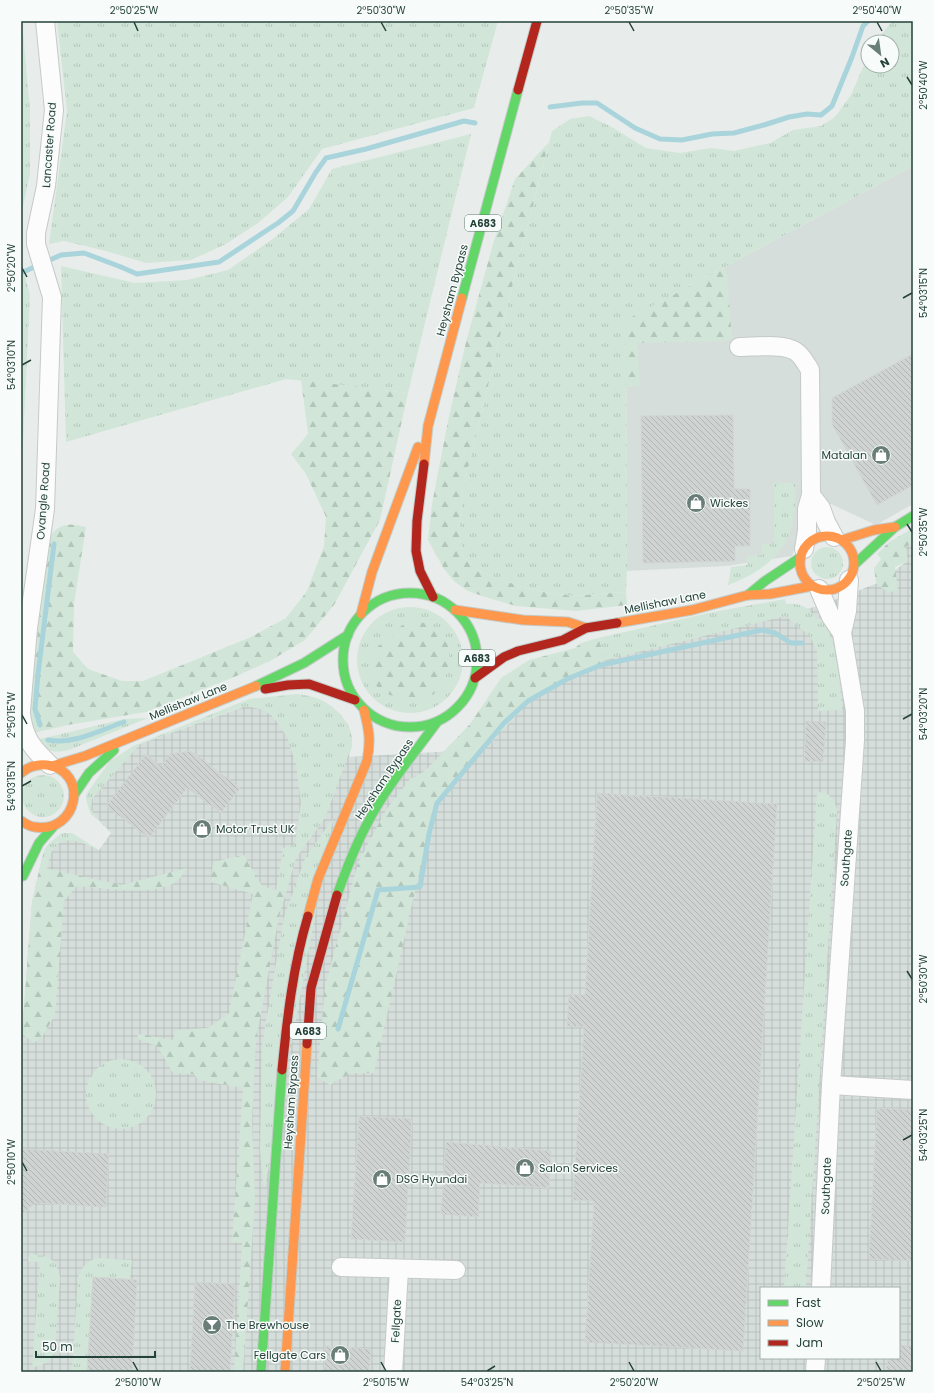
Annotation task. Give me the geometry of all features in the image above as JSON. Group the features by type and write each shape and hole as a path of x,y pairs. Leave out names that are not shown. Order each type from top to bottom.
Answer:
{"main road":[{"name":"Heysham Bypass","path":"433,597 420,571 416,551 417,521 428,426 538,21"},
{"name":"Heysham Bypass","path":"361,614 372,572 400,500 413,458 428,426"},
{"path":"894,527 874,530 861,535 838,538 825,536 817,538 809,543 802,553 800,566 802,574 806,581 816,588 834,590 842,586 852,572 894,527 913,516"},
{"path":"838,538 852,551 852,572"},
{"name":"Mellishaw Lane","path":"748,595 802,553"},
{"name":"Mellishaw Lane","path":"475,678 504,657 518,651 563,640 586,628 692,610 748,595 816,588"},
{"name":"A683","path":"414,593 433,597 444,602 467,624 475,641 478,660 475,678 467,696 454,711 437,722 418,727 399,727 380,721 364,710 347,685 343,668 344,652 348,635 361,614 376,602 394,595 414,593"},
{"name":"Mellishaw Lane","path":"454,610 523,620 568,622 586,628"},
{"name":"Mellishaw Lane","path":"21,773 32,766 41,764 51,766 85,756 248,690 304,663 348,635"},
{"name":"Mellishaw Lane","path":"248,690 309,684 356,700"},
{"name":"Heysham Bypass","path":"261,1372 287,1018 306,921 318,879 367,761 370,745 364,710"},
{"name":"Heysham Bypass","path":"285,1372 311,988 334,902 354,849 381,799 437,722"},
{"name":"Mellishaw Lane","path":"74,795 98,763 116,748 138,734"},
{"path":"21,887 23,876 35,847 40,839 53,827 63,821 73,806 74,795 72,785 68,777 61,770 51,766"},
{"path":"21,820 26,825 35,828 44,829 53,827"},
{"path":"22,855 23,876"}],"street":[{"name":"Lancaster Road","path":"36,244 36,233 46,186 54,110 44,21"},
{"name":"Ovangle Road","path":"21,711 28,628 45,510 52,297 51,289 36,244"},
{"path":"739,347 775,346 794,350 802,358 810,370 811,495 807,509 807,531 802,553"},
{"path":"811,495 821,508 826,522 838,538"},
{"name":"Southgate","path":"821,1287 831,1085 855,740 855,711 842,633 847,612 852,572"},
{"name":"Southgate","path":"816,588 831,617 842,633"},
{"path":"21,714 22,724 27,738 36,751 51,766"},
{"path":"831,1085 913,1090"},
{"path":"341,1267 399,1270 456,1270"},
{"name":"Fellgate","path":"393,1372 399,1270"},
{"path":"815,1372 816,1359"}],"shaded area":[{"path":"913,166 913,504 876,525 831,504 807,508 792,556 727,566 627,571 626,320"},
{"path":"913,543 913,1372 21,1372 21,1045 32,902 40,867 49,845 73,837 99,850 111,833 91,810 89,798 140,744 246,706 331,706 341,715 348,725 352,736 352,745 349,757 472,750 525,670 819,606 880,582 907,561 905,547"}],"green space":[{"path":"21,21 30,110 30,174 21,215"},
{"path":"57,21 498,21 474,108 322,149 288,197 258,223 226,244 191,260 146,263 106,251 64,241 49,244 67,111"},
{"path":"892,21 913,21 913,166 626,320 626,592 573,596 548,593 519,586 481,572 463,557 459,530 463,488 552,131 570,119 589,116 610,126 646,148 680,153 711,148 734,151 770,143 793,130 821,126 835,117 851,95 860,74 900,74 900,34 882,34"},
{"path":"471,134 408,393 286,379 66,442 61,266 135,283 187,280 228,270 274,238 309,209 332,169"},
{"path":"549,142 463,488 459,530 463,557 481,572 519,586 548,593 573,596 626,592 627,605 576,611 516,606 468,591 455,582 444,569 428,540 432,504 448,421 466,342 493,244 515,179"},
{"path":"21,261 30,295 21,484"},
{"path":"724,268 727,274 732,339 727,341 637,343 640,387 626,387 626,320"},
{"path":"301,380 408,393 380,520 334,605 305,640 270,661 239,675 146,712 68,725 33,733 29,723 30,696 49,537 61,526 70,524 86,527 74,604 73,652 88,669 122,681 143,681 251,637 286,618 307,591 324,546 326,517 306,474 291,454 308,434"},
{"path":"774,483 795,483 794,518 787,539 782,549 767,564 758,571 728,585 731,567 747,565 747,556 762,555 762,544 774,543"},
{"path":"913,528 913,543 905,547 908,561 895,567 898,591 887,592 876,583 874,568 881,559 877,554 889,542"},
{"path":"824,547 830,547 840,554 843,563 842,569 836,576 830,579 824,579 814,572 811,566 811,560 818,550"},
{"path":"785,599 786,604 796,604 804,607 810,611 816,619 823,618 835,650 842,710 818,711 817,652 810,636 785,616 606,660 598,638 713,612"},
{"path":"410,607 430,611 447,623 459,640 463,660 459,680 447,697 430,709 410,713 390,709 373,697 361,680 357,660 361,640 373,623 390,611"},
{"path":"405,623 425,623 441,630 449,645 449,662 444,681 434,694 422,700 403,700 385,693 374,684 369,671 371,658 378,646 392,638 396,630"},
{"path":"598,638 606,660 531,700 435,802 374,1073 350,1073 330,1085 317,1077 325,987 358,863 386,810 410,779 425,771 470,724 501,678 529,660 575,648 581,643"},
{"path":"297,694 311,696 326,702 338,712 350,730 352,745 325,818 296,858 286,893 276,890 283,848 295,845 301,802 296,765 287,737 270,714 260,709 245,706 140,744 92,799 91,810 112,833 90,813 86,799 87,793 110,761 133,746 249,699"},
{"path":"148,718 69,750 58,752 51,751 36,740 124,719"},
{"path":"43,775 58,781 64,796 58,811 43,817 28,811 22,796 28,781"},
{"path":"817,792 829,795 835,802 837,810 806,1287 784,1287"},
{"path":"333,819 265,1187 263,1184 260,1151 262,1045 284,917 306,856"},
{"path":"62,833 72,833 99,850 75,841 63,842 52,852 47,869 40,867 44,850"},
{"path":"244,855 262,886 286,893 279,916 256,1040 252,1120 255,1199 243,1372 234,1372 242,1243 232,1242 243,1088 199,1080 193,1074 173,1073 157,1046 137,1039 138,1034 173,1040 176,1030 208,1028 229,1013 253,894 211,882 213,862"},
{"path":"40,867 121,885 187,868 177,881 168,886 156,889 114,890 77,886 64,901 55,1015 42,1037 34,1043 22,1034 32,902"},
{"path":"121,1059 140,1065 150,1075 156,1094 150,1113 140,1123 121,1129 102,1123 92,1113 86,1094 92,1075 102,1065"},
{"path":"29,1254 41,1255 54,1262 59,1271 60,1278 55,1350 46,1362 32,1367 40,1262 28,1261"},
{"path":"98,1258 132,1260 130,1279 93,1277 87,1372 72,1372 78,1277 85,1264"}],"building":[{"name":"Matalan","path":"913,354 913,485 877,505 832,424 832,398"},
{"name":"Wickes","path":"733,415 734,489 750,489 750,546 735,546 735,561 643,563 641,416"},
{"path":"806,721 826,722 823,762 804,761"},
{"path":"191,751 240,788 221,813 187,788 149,838 106,806 146,754 161,766 170,754"},
{"path":"597,793 777,804 743,1351 585,1342 594,1201 573,1200 584,1027 567,1026 569,994 585,995"},
{"path":"877,1108 913,1110 913,1261 869,1259"},
{"name":"DSG Hyundai","path":"359,1116 412,1119 405,1242 351,1239"},
{"path":"446,1142 551,1151 549,1188 480,1183 478,1217 441,1214"},
{"path":"21,1149 109,1154 106,1207 35,1203 21,1215"},
{"path":"93,1277 137,1280 132,1372 87,1372"},
{"name":"The Brewhouse","path":"195,1282 235,1284 230,1372 190,1372"},
{"path":"900,1345 913,1346 913,1372 886,1372 888,1359 900,1359"},
{"path":"325,1346 371,1349 369,1372 324,1372"}],"waterway":[{"path":"550,107 582,103 597,103 635,128 660,139 682,140 712,134 734,133 789,117 807,114 821,115 832,106 863,26 868,21"},
{"path":"21,273 61,255 84,253 137,274 219,262 278,223 293,211 326,158 366,149 464,121 475,123"},
{"path":"40,725 35,709 54,544"},
{"path":"338,1029 378,890 420,887 429,834 437,803 504,723 528,701 567,679 601,665 762,630 775,633 791,643 802,643"},
{"path":"48,740 58,741 77,739 124,722"}],"traffic: fast":[{"path":"462,298 518,90"},
{"path":"855,564 895,527 913,516"},
{"path":"748,595 765,581 801,557"},
{"path":"417,593 442,601 462,618 472,634 476,647 477,660 476,673 472,686 466,697 452,712 436,722 423,726 403,727 378,719 358,702 348,686 344,673 343,653 351,628 368,608 384,598 397,594 417,593"},
{"path":"256,686 304,663 348,635"},
{"path":"337,895 347,867 374,810 437,722"},
{"path":"74,795 89,773 114,750"},
{"path":"23,876 39,843 53,827"},
{"path":"261,1372 282,1070"}],"traffic: slow":[{"path":"424,464 428,426 462,298"},
{"path":"361,614 372,572 418,447"},
{"path":"842,540 874,530 895,527"},
{"path":"822,536 832,536 846,544 852,553 854,563 852,573 846,582 832,590 822,590 812,585 805,578 800,568 800,558 805,548 812,541 822,536"},
{"path":"617,623 692,610 748,595 770,594 812,586"},
{"path":"455,610 523,620 568,622 586,628"},
{"path":"52,766 85,756 256,686"},
{"path":"308,916 318,879 367,761 369,735 364,710"},
{"path":"21,773 33,766 47,765 61,770 69,778 73,789 73,801 69,812 61,821 50,827 29,826 21,821"},
{"path":"285,1372 307,1044"}],"traffic: jam":[{"path":"518,90 537,21"},
{"path":"424,464 417,521 416,551 420,571 433,597"},
{"path":"475,678 504,657 518,651 563,640 586,628 617,623"},
{"path":"265,689 288,685 309,684 355,700"},
{"path":"307,1044 311,988 337,895"},
{"path":"282,1070 294,973 308,916"}],"place":[{"name":"Matalan","path":"881,455"},
{"name":"Wickes","path":"696,503"},
{"name":"Motor Trust UK","path":"202,829"},
{"name":"Salon Services","path":"525,1168"},
{"name":"DSG Hyundai","path":"382,1179"},
{"name":"The Brewhouse","path":"212,1325"},
{"name":"Fellgate Cars","path":"340,1355"}]}
